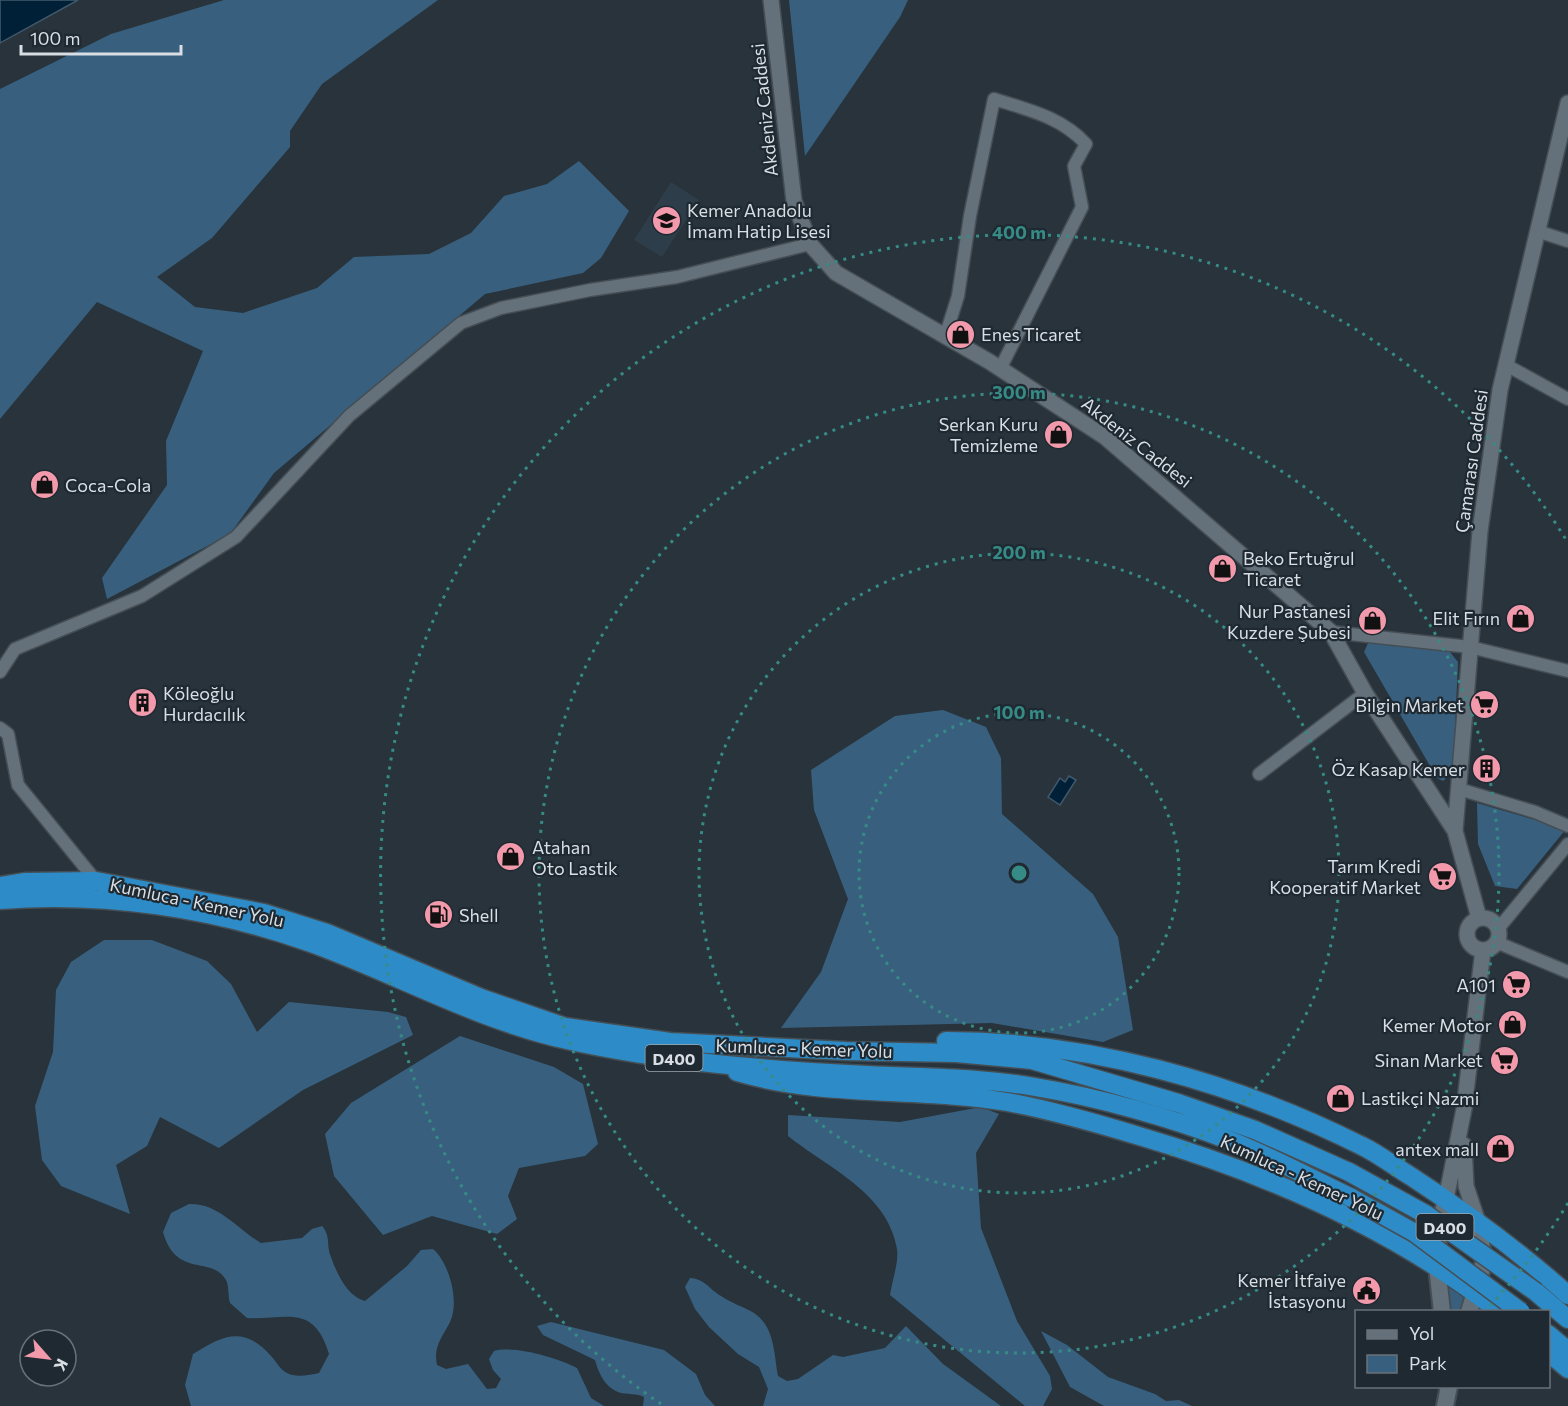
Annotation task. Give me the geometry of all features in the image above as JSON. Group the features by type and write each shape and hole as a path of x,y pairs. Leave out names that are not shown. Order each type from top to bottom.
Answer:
{"highway":[{"name":"Kumluca - Kemer Yolu","path":"0,886 25,882 96,880 264,913 327,933 480,998 565,1027 670,1042 956,1053 1032,1060 1158,1097 1244,1126 1349,1172 1426,1215 1536,1292 1568,1319"},
{"name":"Kumluca - Kemer Yolu","path":"0,900 62,897 133,902 261,927 313,944 517,1027 598,1047 701,1061 864,1075 981,1079 1081,1096 1230,1141 1352,1198 1415,1233 1520,1310"},
{"path":"770,1047 824,1042 981,1041 1042,1046 1160,1068 1287,1113 1364,1146 1478,1222 1536,1266 1568,1295"},
{"name":"Kumluca - Kemer Yolu","path":"701,1061 763,1080 903,1095 996,1101 1066,1114 1183,1149 1350,1215 1437,1266 1499,1310"},
{"path":"1550,1336 1568,1351"},
{"path":"1550,1354 1568,1369"}],"main road":[{"path":"1442,1310 1437,1266 1438,1235 1446,1199"},
{"path":"1469,1310 1484,1262 1478,1222"},
{"path":"1439,1406 1440,1388"},
{"path":"1445,1406 1449,1388"}],"street":[{"name":"Akdeniz Caddesi","path":"771,0 794,201 810,244 836,273 1000,369 1105,437 1331,633 1365,693 1455,831 1479,918"},
{"path":"945,337 958,296 970,216 994,99 1050,117 1071,128 1086,144 1074,166 1083,207 1000,369"},
{"name":"Çamarası Caddesi","path":"1455,831 1480,531 1500,390 1568,103"},
{"path":"1537,231 1568,241"},
{"path":"0,672 15,648 142,596 236,537 349,416 461,323 501,308 590,290 677,277 810,244"},
{"path":"1506,365 1568,399"},
{"path":"1331,633 1470,647 1568,671"},
{"path":"1259,774 1365,693"},
{"path":"0,729 8,734 18,785 96,880"},
{"path":"1459,789 1535,812 1568,826"},
{"path":"1446,1199 1464,1109 1492,940 1487,918 1479,918 1472,922 1466,936 1475,948 1492,940 1568,844"},
{"path":"1492,940 1568,972"},
{"path":"1464,1109 1466,1186 1478,1222"}],"shaded area":[{"path":"0,0 78,0 0,43"},
{"name":"Kemer Anadolu İmam Hatip Lisesi","path":"671,182 699,200 662,257 634,240"},
{"path":"1069,776 1076,780 1060,805 1048,797 1060,778 1065,782"}],"green space":[{"path":"224,0 438,0 322,84 290,131 290,147 212,238 157,277 195,307 243,313 317,288 354,257 429,254 471,233 504,196 547,184 579,161 629,211 601,258 583,273 485,294 274,473 230,534 107,599 102,578 167,485 166,441 203,351 97,302 0,419 0,89 111,34"},
{"path":"789,0 908,0 900,17 805,156"},
{"path":"1377,640 1446,647 1458,662 1453,772 1443,781 1437,778 1364,652 1368,643"},
{"path":"943,710 986,727 1001,758 1002,814 1093,894 1118,937 1133,1030 1103,1042 992,1023 781,1028 821,972 848,899 814,810 811,770 895,716"},
{"path":"1477,803 1566,829 1517,889 1495,886 1478,844"},
{"path":"104,940 152,940 207,961 231,984 257,1032 289,1002 388,1012 406,1017 413,1035 303,1090 219,1148 160,1117 147,1146 116,1165 130,1214 61,1186 42,1160 35,1106 53,1052 56,990 71,962"},
{"path":"460,1036 554,1067 583,1084 598,1144 585,1156 519,1168 508,1196 517,1219 497,1234 432,1216 383,1235 334,1176 325,1134 351,1103"},
{"path":"981,1107 999,1114 976,1153 981,1228 1017,1321 1050,1376 1052,1389 1043,1406 1025,1406 890,1295 897,1249 891,1229 882,1212 854,1183 788,1136 788,1115 900,1122"},
{"path":"189,1204 200,1205 219,1212 261,1243 302,1238 312,1229 322,1226 326,1233 333,1264 340,1277 353,1294 365,1301 407,1266 421,1250 433,1249 444,1263 448,1273 454,1304 450,1322 437,1347 437,1365 446,1369 468,1364 487,1389 496,1388 501,1379 493,1370 489,1359 494,1351 524,1351 559,1360 577,1368 591,1398 604,1406 191,1406 185,1385 193,1354 224,1338 233,1336 252,1340 273,1358 282,1370 294,1375 319,1373 329,1354 323,1338 307,1321 286,1317 247,1318 230,1303 227,1282 220,1273 176,1256 169,1247 163,1232 171,1213"},
{"path":"690,1278 703,1282 761,1319 770,1334 778,1376 787,1381 798,1379 833,1355 843,1357 885,1348 906,1326 943,1364 1001,1406 763,1406 768,1389 759,1367 738,1354 709,1327 695,1309 685,1287"},
{"path":"1446,1280 1466,1293 1460,1310 1450,1310"},
{"path":"551,1322 664,1350 696,1374 705,1395 715,1406 643,1406 644,1397 621,1393 611,1388 601,1375 595,1360 543,1335 537,1326"},
{"path":"1041,1331 1067,1345 1108,1377 1155,1394 1166,1401 1179,1400 1192,1406 1104,1406 1070,1387"}],"place":[{"name":"Kemer Anadolu İmam Hatip Lisesi","path":"666,220"},
{"name":"Enes Ticaret","path":"960,334"},
{"name":"Serkan Kuru Temizleme","path":"1059,434"},
{"name":"Coca-Cola","path":"44,485"},
{"name":"Beko Ertuğrul Ticaret","path":"1222,568"},
{"name":"Elit Fırın","path":"1521,618"},
{"name":"Nur Pastanesi Kuzdere Şubesi","path":"1372,621"},
{"name":"Köleoğlu Hurdacılık","path":"142,703"},
{"name":"Bilgin Market","path":"1485,705"},
{"name":"Öz Kasap Kemer","path":"1486,769"},
{"name":"Atahan Oto Lastik","path":"511,857"},
{"name":"Tarım Kredi Kooperatif Market","path":"1442,876"},
{"name":"Shell","path":"438,915"},
{"name":"A101","path":"1517,985"},
{"name":"Kemer Motor","path":"1513,1025"},
{"name":"Sinan Market","path":"1504,1060"},
{"name":"Lastikçi Nazmi","path":"1340,1098"},
{"name":"antex mall","path":"1500,1149"},
{"name":"Kemer İtfaiye İstasyonu","path":"1367,1290"}]}
